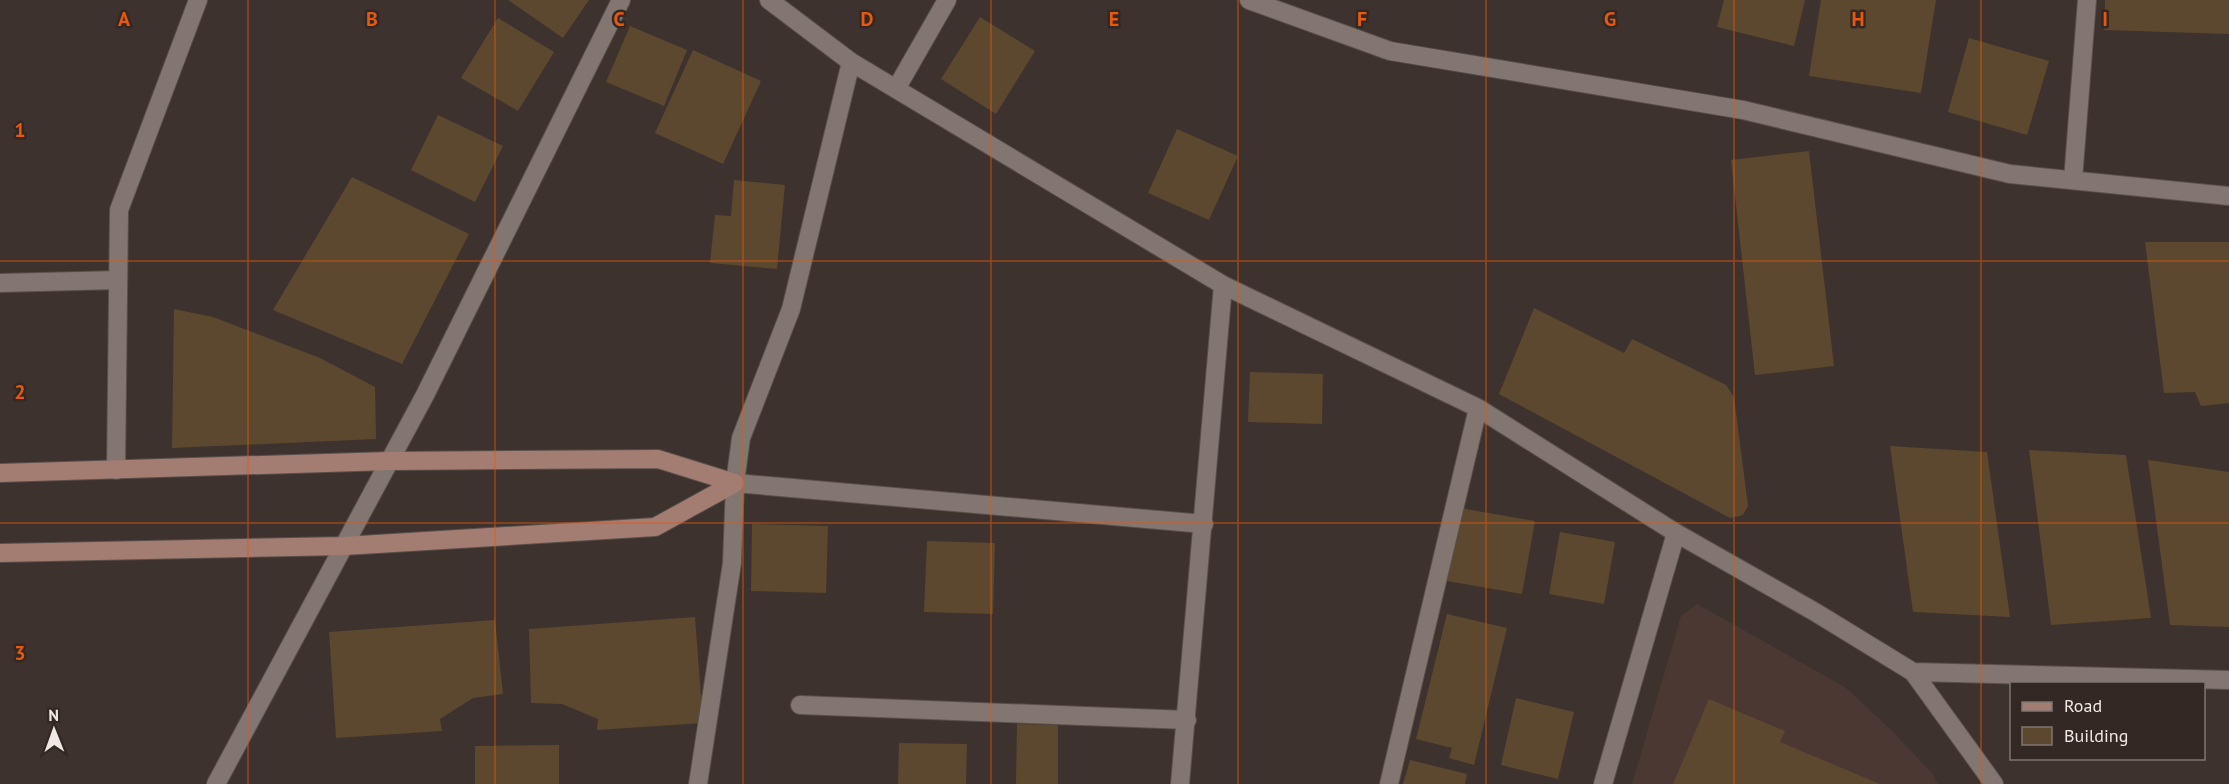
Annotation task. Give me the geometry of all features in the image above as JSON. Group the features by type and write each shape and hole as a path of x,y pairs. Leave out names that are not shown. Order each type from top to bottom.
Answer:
{"street":[{"path":"116,470 119,210 198,0"},
{"path":"216,784 430,385 621,0"},
{"path":"769,0 851,62 1223,285 1478,408 1676,533 1815,612 1913,672 1994,784"},
{"path":"896,89 947,0"},
{"path":"1249,0 1390,51 1743,110 2010,174 2229,196"},
{"path":"2073,180 2087,0"},
{"path":"698,784 732,563 735,483 741,438 791,309 851,62"},
{"path":"0,283 118,280"},
{"path":"1180,784 1223,285"},
{"path":"1389,784 1478,408"},
{"path":"0,473 389,461 658,459 735,483 1204,524"},
{"path":"0,553 344,546 655,527 735,483"},
{"path":"1603,784 1676,533"},
{"path":"1913,672 2229,680"},
{"path":"800,705 1187,720"}],"shaded area":[{"path":"1697,604 1845,687 1890,729 1932,773 1938,784 1632,784 1681,616"}],"building":[{"path":"508,0 589,0 563,38"},
{"path":"1724,0 1805,0 1794,46 1717,27"},
{"path":"1821,0 1936,0 1921,93 1809,76"},
{"path":"2105,0 2229,0 2229,34 2104,30"},
{"path":"980,17 1035,51 996,114 941,79"},
{"path":"498,18 554,52 518,111 461,78"},
{"path":"630,26 687,50 664,106 606,82"},
{"path":"1969,38 2049,61 2027,135 1948,112"},
{"path":"693,50 761,81 723,164 655,133"},
{"path":"438,115 503,146 475,202 411,170"},
{"path":"1177,129 1238,156 1209,220 1148,193"},
{"path":"1809,151 1834,366 1755,375 1731,160"},
{"path":"352,177 469,234 402,364 273,310"},
{"path":"734,180 785,185 777,269 710,263 715,215 731,216"},
{"path":"2145,242 2229,242 2229,403 2201,406 2195,392 2164,393"},
{"path":"1534,308 1624,353 1632,339 1726,385 1734,397 1748,506 1743,515 1730,518 1499,394"},
{"path":"174,309 213,317 320,358 375,387 376,439 172,448"},
{"path":"1250,372 1323,374 1322,424 1248,422"},
{"path":"1890,446 1987,452 2010,617 1913,612"},
{"path":"2029,450 2126,455 2151,618 2051,625"},
{"path":"2148,460 2229,472 2229,627 2170,625"},
{"path":"1460,508 1535,521 1522,594 1447,581"},
{"path":"752,524 828,526 826,593 751,591"},
{"path":"1560,532 1615,542 1604,604 1549,594"},
{"path":"927,541 995,543 993,614 924,612"},
{"path":"1447,614 1507,628 1474,765 1449,758 1452,748 1416,739"},
{"path":"695,617 703,723 597,730 598,719 562,704 531,703 529,629"},
{"path":"495,620 503,694 473,698 440,719 442,731 336,738 329,632"},
{"path":"1516,698 1574,712 1558,779 1501,765"},
{"path":"1709,699 1785,731 1780,742 1880,784 1673,784"},
{"path":"1017,724 1058,725 1058,784 1016,784"},
{"path":"899,743 967,744 966,784 898,784"},
{"path":"559,745 559,784 475,784 475,746"},
{"path":"1410,760 1467,774 1465,784 1403,784"}]}
